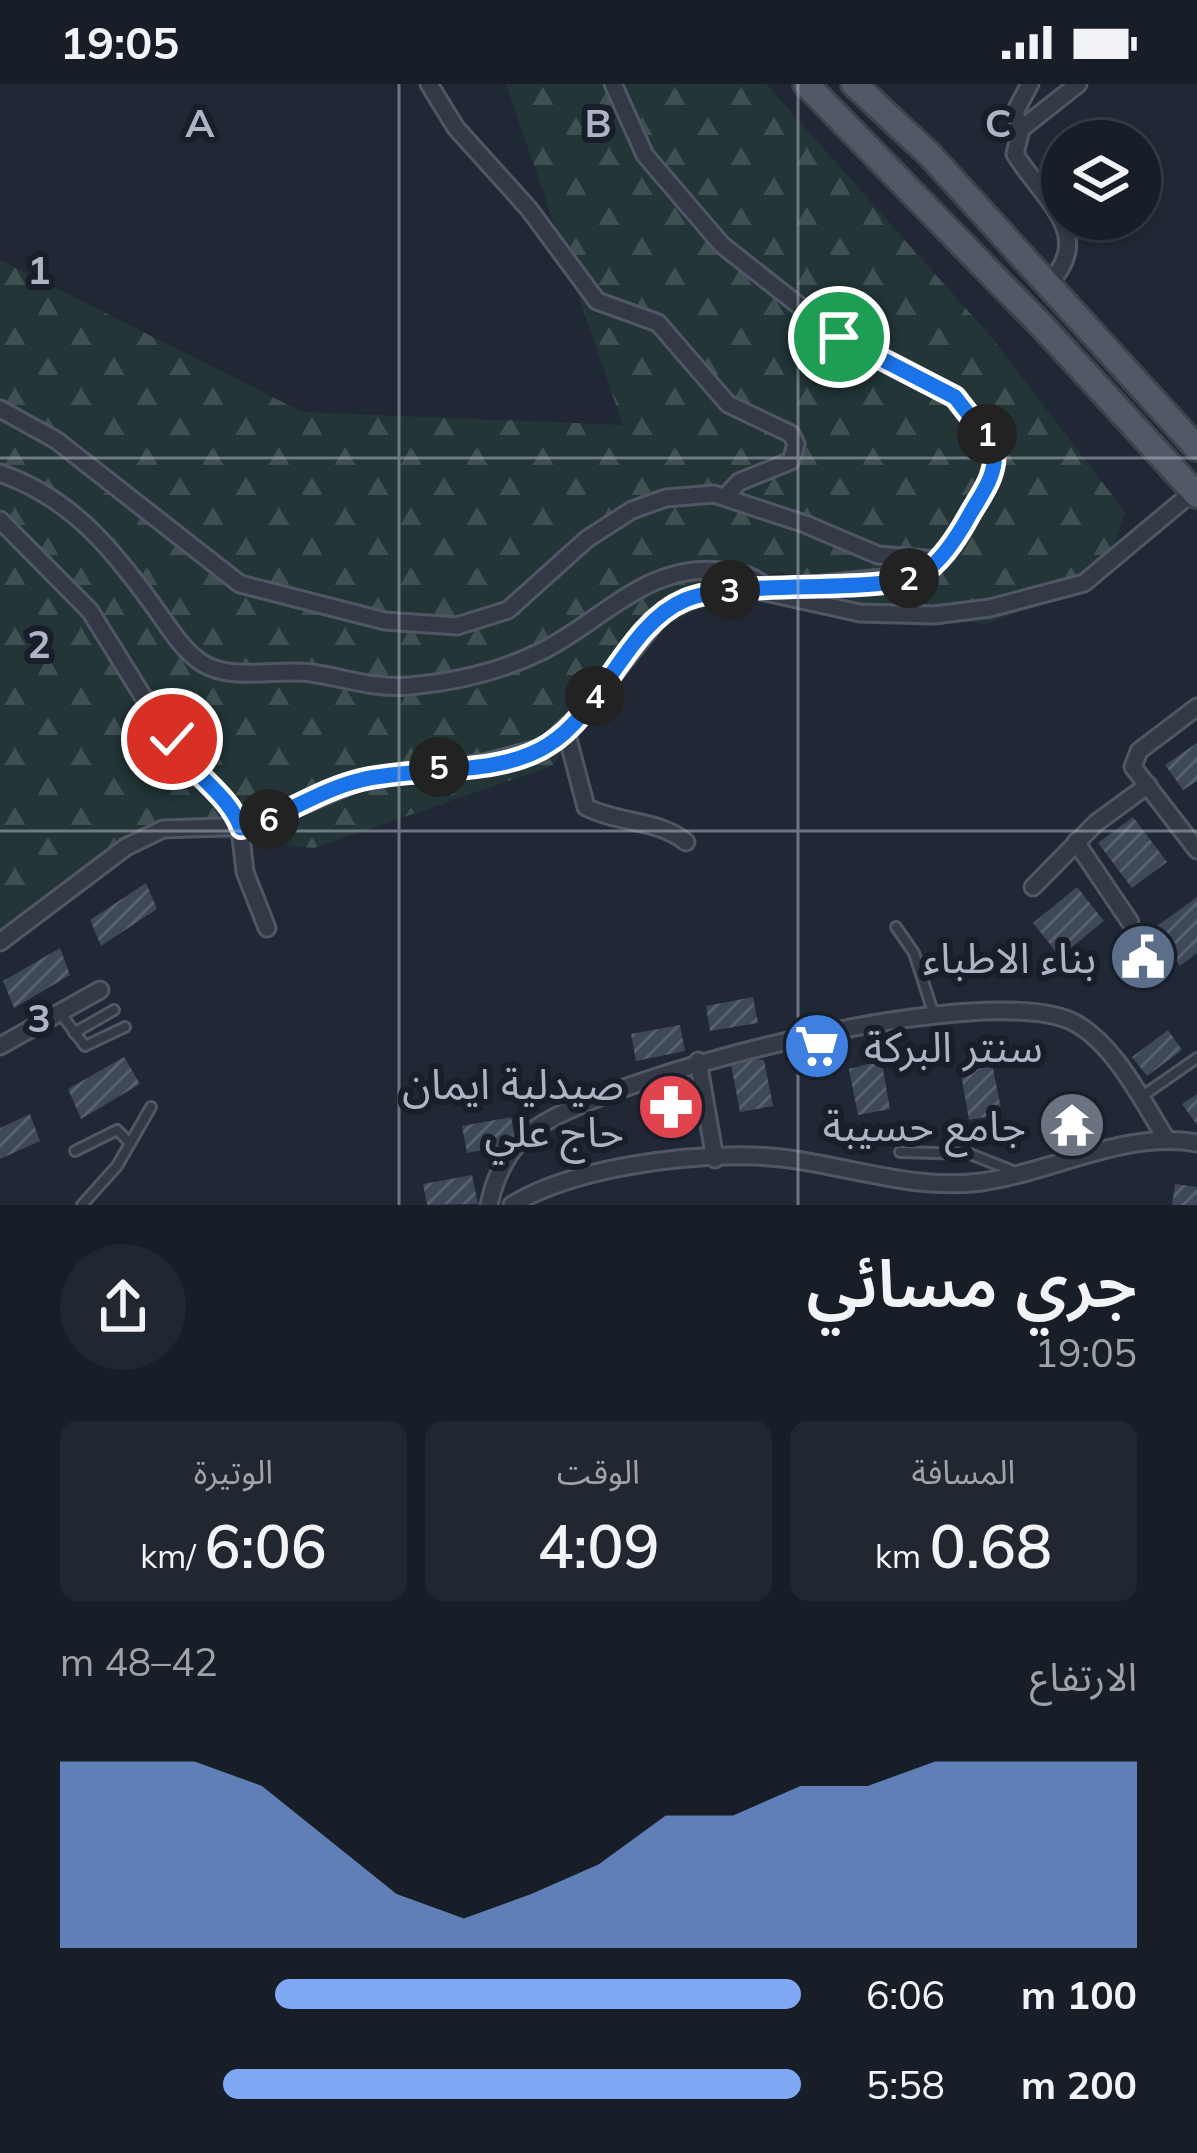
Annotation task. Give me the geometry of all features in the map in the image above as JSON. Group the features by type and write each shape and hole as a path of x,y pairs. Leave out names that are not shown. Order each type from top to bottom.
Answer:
{"main road":[{"path":"806,84 1029,312 1196,497"},
{"path":"854,84 929,154 1197,448"}],"street":[{"path":"429,84 434,100 529,209 597,301 658,323 741,415 776,424 791,434 791,461 739,482 725,496"},
{"path":"0,943 147,835 193,824 241,828 345,784 509,758 545,747 566,730 672,606 722,591 913,578 936,560 994,470 994,447 984,430 955,397 839,337 722,245 645,154 613,84"},
{"path":"1030,84 1016,112 1021,129 1015,154 1071,236 1070,253 1046,286"},
{"path":"1021,129 1078,84"},
{"path":"0,409 56,440 240,584 274,597 414,626 457,626 508,610 604,525 650,502 725,496 878,555 936,560"},
{"path":"0,473 47,494 89,524 185,646 212,667 311,673 377,687 422,684 516,663 563,640 628,594 670,575 750,575 769,591 840,610 909,616 957,614 1038,596 1096,576 1196,497"},
{"path":"0,520 90,611 180,756 230,805 241,828 242,860 267,928"},
{"path":"1197,707 1135,755 1133,767 1197,850"},
{"path":"566,730 586,807 608,818 667,827 686,842"},
{"path":"1033,886 1076,842 1148,785"},
{"path":"1076,842 1130,922"},
{"path":"0,1046 100,990"},
{"path":"489,1205 494,1178 531,1131 559,1114 698,1061 935,1017 1046,1014 1074,1022 1097,1040 1165,1137"},
{"path":"698,1061 715,1159"},
{"path":"512,1205 535,1190 620,1168 715,1159 754,1156 940,1184 986,1181 1165,1137 1197,1142"}],"lane":[{"path":"896,927 914,953 935,1017"},
{"path":"74,1033 114,1010"},
{"path":"60,1012 82,1044 92,1046 125,1027"},
{"path":"1140,1098 1197,1058"},
{"path":"82,1205 130,1144 151,1107"},
{"path":"75,1151 117,1130 130,1144"},
{"path":"900,1153 970,1154 1014,1172"}],"green space":[{"path":"506,84 766,84 992,338 1125,512 1102,583 985,624 872,608 779,571 664,626 552,766 314,848 142,831 0,940 0,260 302,412 623,425"}],"building":[{"path":"1197,743 1197,781 1183,790 1165,765"},
{"path":"1133,817 1167,862 1132,888 1098,843"},
{"path":"146,883 157,909 101,946 90,920"},
{"path":"1077,887 1104,921 1060,957 1033,923"},
{"path":"1197,897 1197,953 1180,966 1153,929"},
{"path":"60,948 70,975 14,1008 3,981"},
{"path":"753,997 758,1023 710,1031 706,1006"},
{"path":"680,1025 685,1051 636,1061 631,1034"},
{"path":"1168,1030 1182,1050 1147,1076 1132,1057"},
{"path":"124,1057 140,1084 81,1119 68,1089"},
{"path":"764,1060 773,1106 740,1112 731,1065"},
{"path":"882,1064 890,1109 858,1115 849,1069"},
{"path":"993,1068 1002,1114 969,1120 961,1074"},
{"path":"1197,1094 1197,1125 1182,1104"},
{"path":"30,1114 40,1141 0,1159 0,1128"},
{"path":"511,1117 516,1144 467,1153 462,1126"},
{"path":"472,1175 478,1204 427,1205 423,1184"},
{"path":"1175,1184 1197,1187 1197,1205 1172,1205"}],"place":[{"name":"بناء الاطباء","path":"1143,957"},
{"name":"سنتر البركة","path":"817,1046"},
{"name":"صيدلية ايمان حاج علي","path":"671,1107"},
{"name":"جامع حسيبة","path":"1072,1125"}],"route":[{"path":"172,739 195,774 230,805 241,828 252,826 345,784 484,763 545,747 588,706 663,613 687,599 747,588 769,591 797,584 876,583 922,574 948,548 989,483 996,459 994,447 955,397 839,337"}]}
